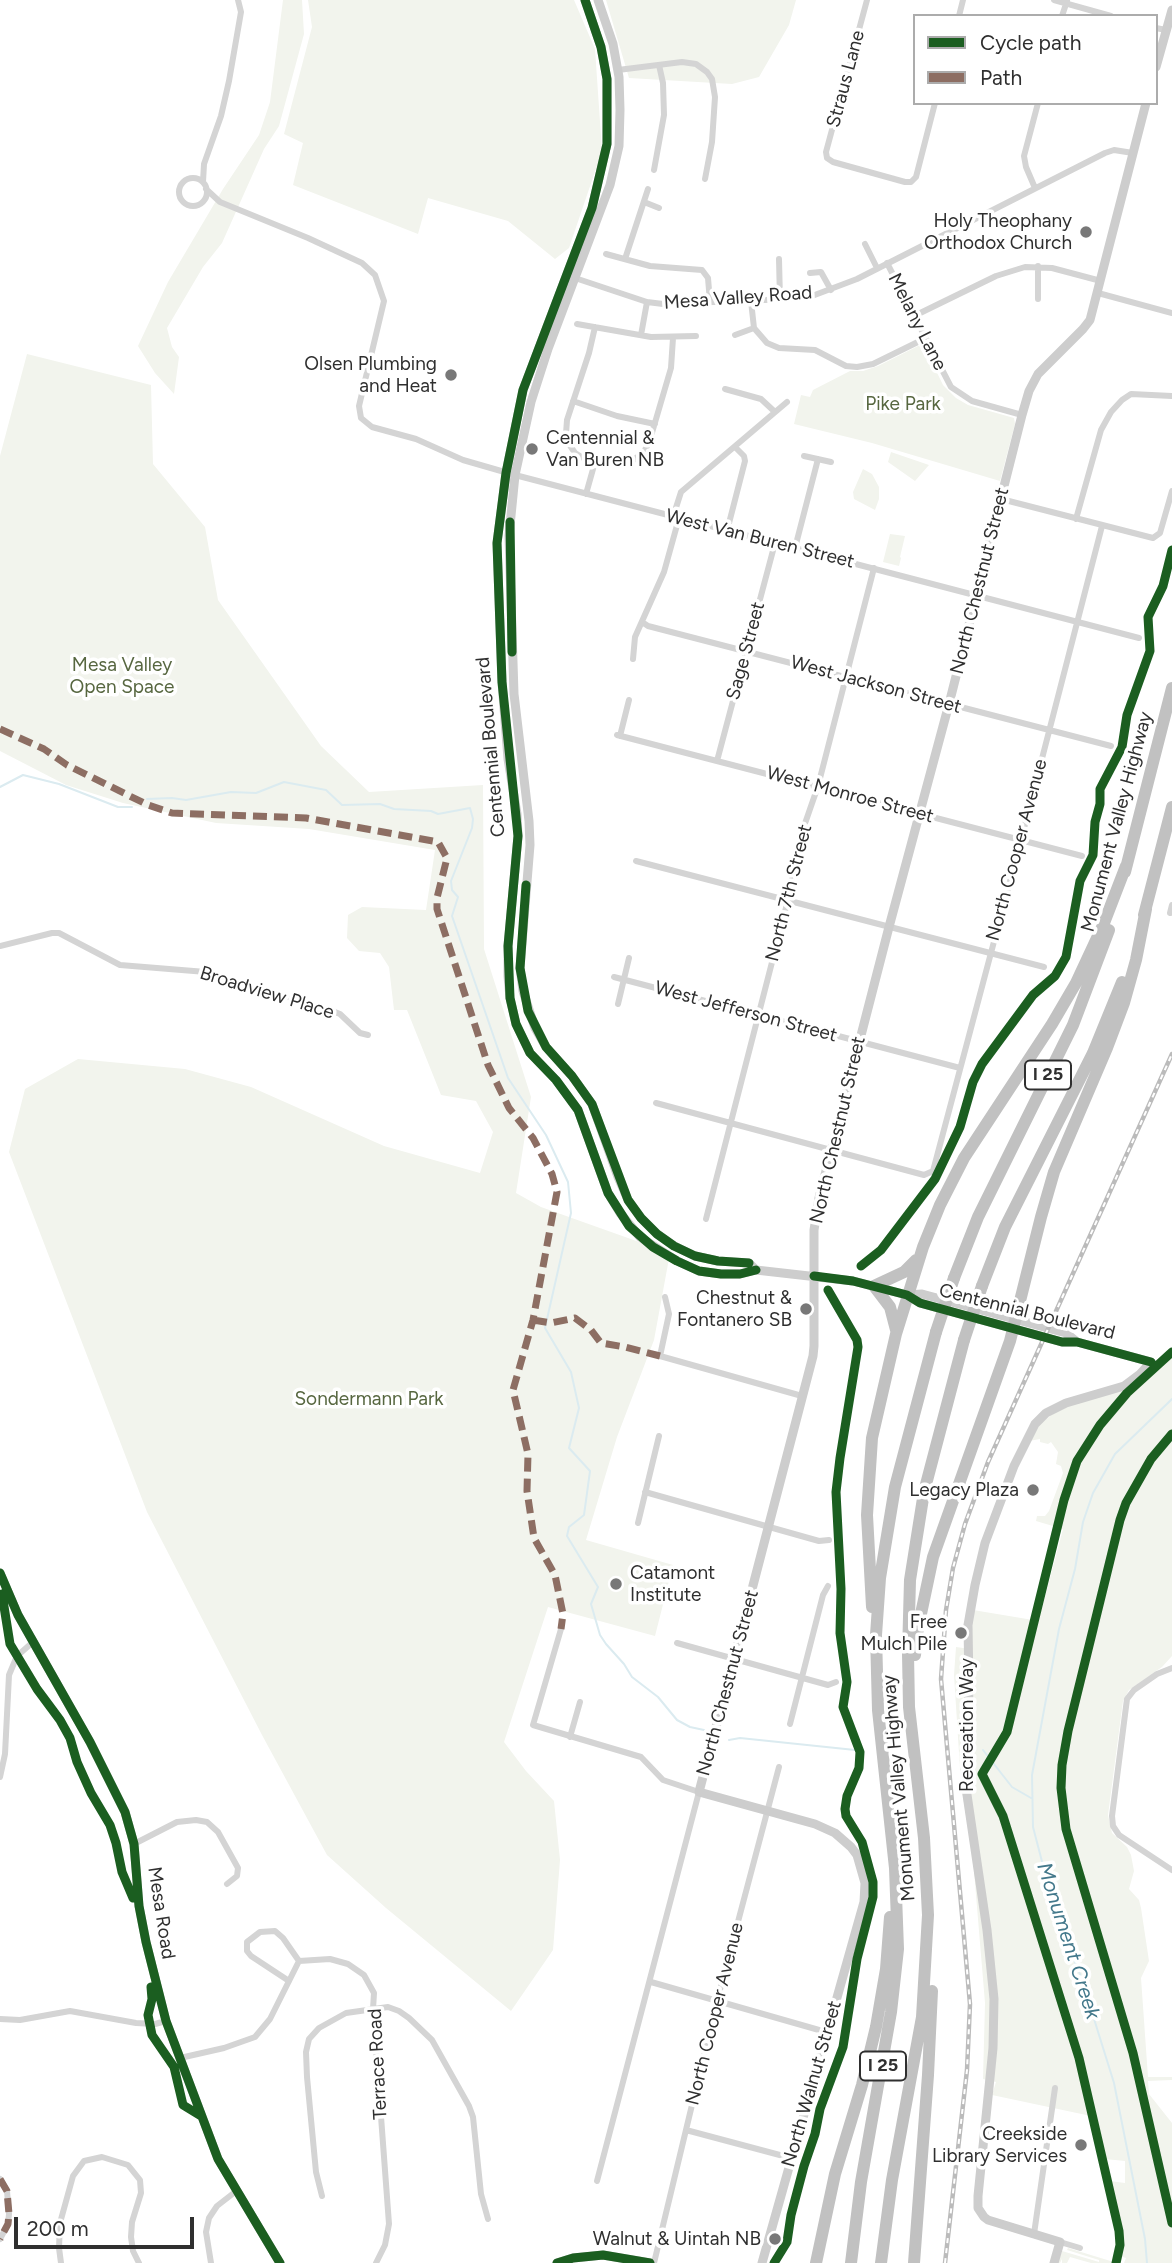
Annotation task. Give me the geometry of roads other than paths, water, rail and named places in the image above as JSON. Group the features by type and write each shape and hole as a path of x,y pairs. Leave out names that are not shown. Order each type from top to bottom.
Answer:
{"highway":[{"name":"Monument Valley Highway","path":"851,2263 861,2182 896,1977 895,1868 878,1710 877,1658 880,1578 895,1487 936,1332 954,1278 978,1217 1081,1007 1107,936 1172,688"},
{"name":"Monument Valley Highway","path":"881,2263 892,2180 922,2017 928,1916 924,1838 909,1707 908,1614 915,1537 964,1340 982,1286 1005,1227 1106,1024 1146,909 1172,807"},
{"path":"877,1658 868,1553 869,1477 875,1422 907,1295 943,1197 959,1167 1052,1024 1076,982 1104,923 1126,866"},
{"path":"909,1707 918,1628 933,1557 1015,1324 1049,1187 1118,1020 1136,960 1146,909"},
{"path":"896,1334 890,1307 874,1286 904,1272 923,1247"},
{"path":"815,2263 835,2174 862,2085 882,1998 895,1868"},
{"path":"914,2263 933,1965 928,1916"}],"main road":[{"name":"Centennial Boulevard","path":"585,0 601,47 607,79 607,144 592,208 511,474 497,543 502,682 508,759 518,825 508,976 516,1024 530,1053 562,1087 578,1111 608,1193 625,1219 640,1237 677,1261 699,1271 721,1274 740,1275 756,1270 853,1281 907,1295 922,1294 1015,1324 1066,1333 1077,1342 1151,1362"},
{"name":"Centennial Boulevard","path":"572,276 610,185 619,146 618,70 613,44 598,0"},
{"path":"1158,60 1172,10"},
{"name":"North Chestnut Street","path":"699,1792 814,1346 814,1221 1022,415 1038,374 1087,324 1098,293 1145,105"},
{"name":"Centennial Boulevard","path":"511,474 509,536 514,694 530,845 520,968 528,1011 546,1047 592,1104 618,1177 628,1200 641,1218 674,1246 695,1256 748,1264 756,1270"},
{"name":"Recreation Way","path":"1034,2234 988,2220 980,2213 978,2196 993,2048 994,1999 987,1930 965,1788 969,1686 967,1636 975,1585 993,1520 1034,1424 1046,1413 1066,1403 1124,1386 1151,1362"},
{"name":"Mesa Road","path":"0,1573 14,1607 111,1781 125,1812 134,1844 143,1931 166,2021 215,2152 235,2192 280,2263"},
{"path":"699,1792 767,1810"},
{"name":"North Walnut Street","path":"762,2263 864,1902 866,1883 862,1864 852,1847 835,1833 815,1824 767,1810"},
{"path":"1034,2234 1060,2242 1054,2263"},
{"path":"557,2263 603,2255 652,2263"}],"street":[{"path":"220,202 189,205 179,196 181,185 192,178 204,164 221,116 241,12 238,0"},
{"name":"Straus Lane","path":"867,0 826,152 827,158 833,162 911,182 916,177 935,105"},
{"path":"1054,0 1105,14"},
{"path":"1158,28 1167,30"},
{"path":"618,70 682,62 696,64 707,72 712,79 715,97 705,179"},
{"path":"654,170 664,115 663,83 659,65"},
{"path":"1035,188 1024,156 1037,105"},
{"name":"Mesa Valley Road","path":"572,276 647,302 663,304 801,298 831,290 1105,153 1114,150 1133,153"},
{"path":"201,203 205,198 204,164"},
{"path":"192,178 205,185 220,202"},
{"path":"625,259 648,189"},
{"name":"West Van Buren Street","path":"220,202 362,263 375,275 384,301 359,406 361,418 372,427 416,439 463,460 511,474 1139,638"},
{"path":"644,202 659,208"},
{"path":"865,244 877,268"},
{"path":"606,254 650,266 702,270 708,278 710,302"},
{"path":"779,259 780,300"},
{"name":"Melany Lane","path":"887,263 948,383 972,401 1022,415"},
{"path":"1038,266 1038,299"},
{"path":"914,316 1006,271 1038,266 1101,281"},
{"path":"810,273 821,272 831,290"},
{"path":"1098,293 1172,313"},
{"path":"751,301 754,328 762,339 773,346 809,349 851,367 873,364 926,338"},
{"path":"641,335 647,302"},
{"path":"576,324 641,335 673,338 696,336"},
{"path":"595,327 566,428 569,444 580,456 595,462 620,464 638,457 649,443 672,362 673,338"},
{"path":"735,335 754,328"},
{"path":"725,389 761,399 775,412"},
{"path":"1076,519 1101,430 1111,412 1131,394 1172,396"},
{"path":"573,401 617,416 655,424"},
{"path":"634,659 635,637 664,572 676,517 677,498 787,402"},
{"path":"727,531 746,461 735,447"},
{"path":"804,456 831,463"},
{"path":"795,548 818,459"},
{"path":"586,494 595,462"},
{"path":"1001,499 1148,538 1158,537 1161,532 1172,491"},
{"name":"North Cooper Avenue","path":"831,1151 924,1175 931,1173 934,1168 1102,526"},
{"name":"Sage Street","path":"717,761 775,542"},
{"name":"North 7th Street","path":"706,1219 788,901 801,835 818,786 874,568"},
{"name":"West Jackson Street","path":"642,622 648,626 1111,746"},
{"name":"West Monroe Street","path":"629,701 619,736 1082,856"},
{"path":"636,861 1045,967"},
{"path":"1170,913 1172,905"},
{"name":"Broadview Place","path":"0,946 59,933 120,965 206,972 330,1010 340,1014 355,1029 368,1035"},
{"path":"618,1004 629,958"},
{"name":"West Jefferson Street","path":"614,977 960,1068"},
{"path":"656,1103 831,1151"},
{"path":"665,1297 669,1314 660,1356 802,1396"},
{"path":"638,1523 659,1436"},
{"path":"645,1492 819,1541 828,1540"},
{"path":"790,1724 823,1595 828,1587"},
{"path":"561,1629 534,1725 641,1757 665,1782 699,1792"},
{"path":"0,1777 5,1754 9,1675 17,1656 33,1642"},
{"path":"677,1643 828,1685 835,1682"},
{"path":"1172,1668 1157,1674 1134,1690 1127,1699 1112,1816 1119,1835 1172,1870"},
{"path":"570,1737 580,1702"},
{"name":"North Cooper Avenue","path":"652,2263 779,1767"},
{"name":"North Chestnut Street","path":"597,2181 699,1792"},
{"path":"134,1844 177,1822 196,1819 207,1822 218,1832 238,1868 236,1878 227,1884"},
{"path":"180,2058 224,2048 255,2037 270,2020 299,1961 275,1931 260,1932 247,1942 247,1951 289,1981"},
{"name":"Terrace Road","path":"299,1961 330,1959 355,1968 373,1987 389,2224 385,2245 376,2263"},
{"path":"651,1982 826,2032"},
{"path":"323,2196 314,2145 307,2077 307,2044 315,2031 346,2013 388,2007 399,2011 421,2028 437,2047 472,2112 481,2194 488,2219"},
{"path":"0,2019 20,2020 70,2011 136,2023 155,2024 166,2021"},
{"path":"1034,2234 1055,2088"},
{"path":"686,2130 791,2158"},
{"path":"61,2263 60,2223 73,2176 84,2161 102,2157 128,2165 140,2180 141,2193 132,2222 131,2237 133,2251 139,2263"},
{"path":"0,2179 6,2191 9,2214 8,2224 0,2239"},
{"path":"211,2263 206,2232 209,2218 216,2206 235,2192"},
{"path":"1060,2242 1080,2248"}],"waterway":[{"path":"0,787 23,775 59,784 118,807 132,807"},
{"path":"147,799 186,800 231,792 256,793 284,782 326,790 342,805 380,804 394,809 431,811 438,814 470,808 472,828 451,881 452,890 458,897 452,916 508,1078 546,1135 568,1182 571,1213 545,1328 571,1372 579,1408 569,1448 590,1471 584,1515 569,1527 567,1536 598,1587 591,1604 600,1635 606,1644 632,1677 658,1697 677,1720 704,1730"},
{"name":"Monument Creek","path":"1147,2263 1145,2239 1114,2083 1080,1974 1057,1919 1033,1827 1032,1775 1059,1629 1075,1569 1083,1522 1093,1493 1115,1454 1172,1399"},
{"path":"729,1740 740,1738 855,1750"},
{"path":"983,1750 1012,1787 1031,1798"}],"railway":[{"path":"945,2263 967,2070 970,2004 941,1679 946,1610 953,1568 965,1524 988,1462 1172,1054"}],"place":[{"name":"Holy Theophany Orthodox Church","path":"1086,232"},
{"name":"Olsen Plumbing and Heat","path":"451,375"},
{"name":"Centennial & Van Buren NB","path":"532,449"},
{"name":"Chestnut & Fontanero SB","path":"806,1309"},
{"name":"Legacy Plaza","path":"1033,1490"},
{"name":"Catamont Institute","path":"616,1584"},
{"name":"Free Mulch Pile","path":"961,1633"},
{"name":"Creekside Library Services","path":"1081,2145"},
{"name":"Walnut & Uintah NB","path":"775,2239"}],"park label":[{"name":"Pike Park","path":"903,404"},
{"name":"Mesa Valley Open Space","path":"122,676"},
{"name":"Sondermann Park","path":"369,1399"}]}
